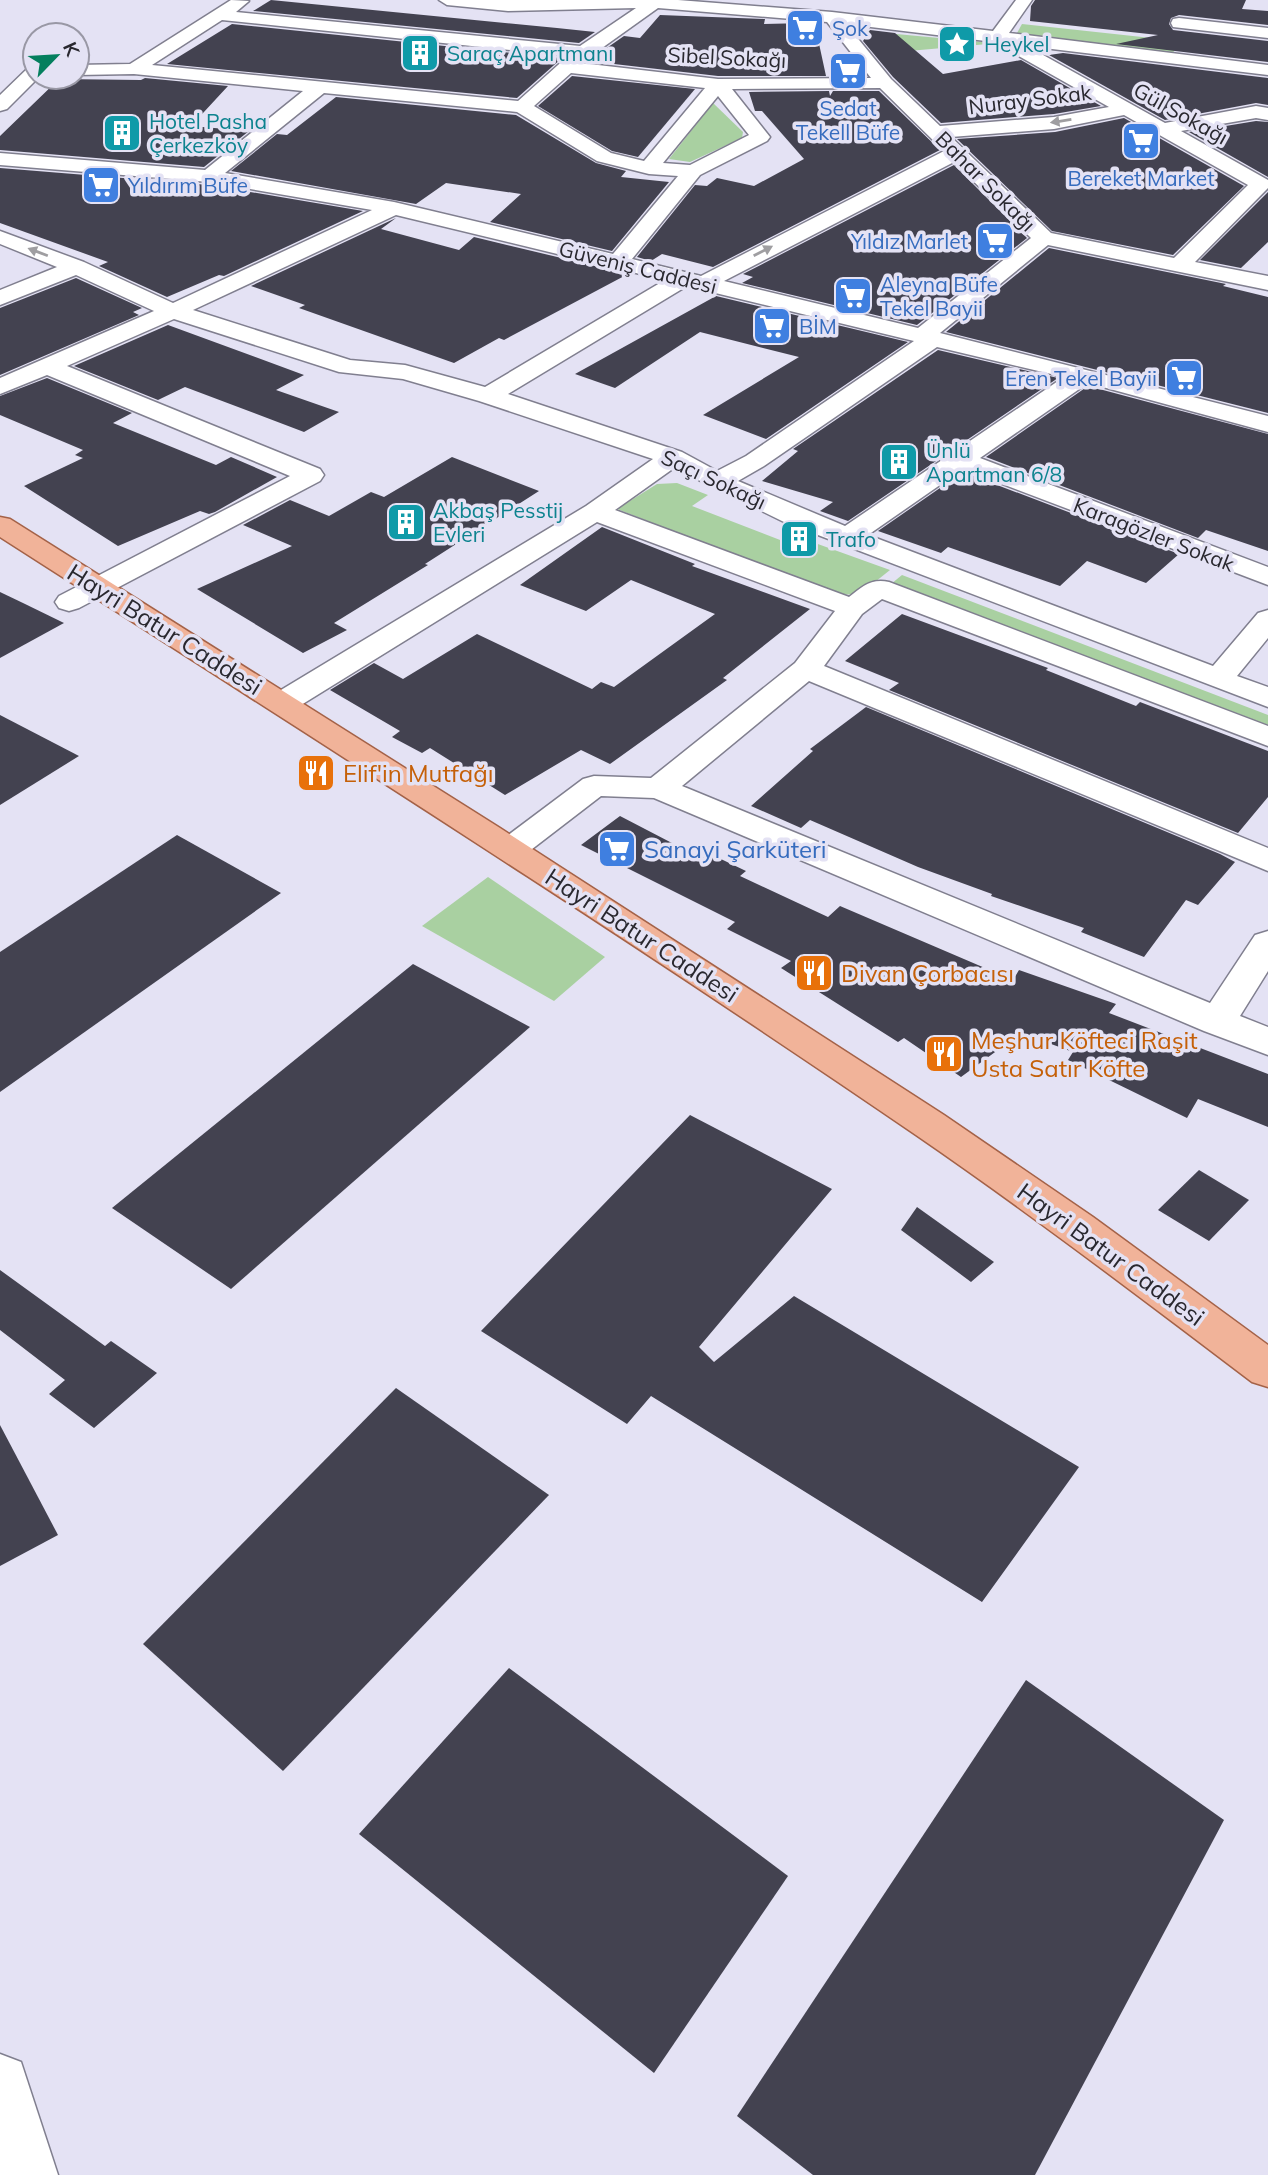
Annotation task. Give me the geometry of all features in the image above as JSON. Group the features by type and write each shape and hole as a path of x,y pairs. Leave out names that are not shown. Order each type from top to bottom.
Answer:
{"main road":[{"name":"Hayri Batur Caddesi","path":"0,525 83,594 282,703 510,849 941,1133 1078,1228 1268,1369"}],"street":[{"path":"134,69 242,0"},
{"path":"447,0 508,6 657,2 832,17 1011,25"},
{"path":"508,6 573,0"},
{"path":"722,0 857,6 1011,25 1179,58 1268,70"},
{"path":"1011,25 1024,0"},
{"path":"522,107 583,52 657,2"},
{"path":"811,3 832,17"},
{"path":"832,17 857,6"},
{"path":"219,15 583,52"},
{"name":"Bahar Sokağı","path":"832,17 885,83 1044,238 1268,283"},
{"name":"Gül Sokağı","path":"1011,25 1128,109 1264,185 1178,266"},
{"path":"1177,27 1179,58"},
{"path":"1177,27 1268,33"},
{"path":"1177,27 1268,48"},
{"name":"Sibel Sokağı","path":"567,67 719,83 885,83"},
{"path":"91,70 134,69 522,107 604,157 649,168 694,171"},
{"path":"12,70 21,70"},
{"path":"618,262 694,171 760,137 719,83 649,168"},
{"path":"0,105 21,85"},
{"path":"209,176 321,86"},
{"name":"Nuray Sokak","path":"937,132 1054,123 1128,109"},
{"path":"1163,129 1256,113 1268,114"},
{"path":"488,396 669,289 693,280 958,152"},
{"name":"Güveniş Caddesi","path":"0,159 209,176 394,208 1084,375 1268,424"},
{"path":"0,387 173,311 394,208"},
{"path":"0,237 66,271 173,311 347,367 405,372"},
{"path":"718,481 755,461 927,337 1044,238"},
{"path":"14,269 66,271"},
{"path":"0,298 66,271"},
{"path":"204,295 242,308"},
{"path":"294,327 371,354 405,372"},
{"path":"48,367 311,475 83,594"},
{"name":"Saçı Sokağı","path":"405,372 488,396 673,457 718,481 849,536 1268,698"},
{"path":"849,536 1084,375"},
{"path":"282,703 595,512 673,457"},
{"name":"Karagözler Sokak","path":"962,460 1268,577"},
{"path":"595,512 852,608"},
{"path":"659,788 806,669 852,608 879,587 1268,737"},
{"path":"1218,680 1268,619"},
{"path":"806,669 1268,860"},
{"path":"510,849 594,786 659,788 1268,1042"},
{"path":"1217,1022 1268,943"},
{"path":"0,2082 27,2175"}],"green space":[{"path":"1022,24 1179,41 1172,55 1017,33"},
{"path":"864,31 982,42 988,44 886,53"},
{"path":"713,103 743,132 742,138 690,162 669,159"},
{"path":"677,483 708,495 692,506 806,550 815,543 890,570 860,594 837,595 617,509 657,484"},
{"path":"902,575 1268,715 1268,725 891,584"},
{"path":"488,877 605,957 554,1001 422,926"}],"building":[{"path":"271,0 595,32 579,43 253,11"},
{"path":"1035,0 1246,0 1242,9 1268,11 1268,25 1179,15 1171,18 1169,24 1173,30 1268,41 1268,62 1116,44 1158,35 1030,21 1031,6"},
{"path":"660,15 765,19 764,24 807,23 818,39 826,76 718,76 588,61 624,36 640,38"},
{"path":"232,24 562,58 517,98 167,64"},
{"path":"870,30 895,33 943,74 1021,60 1101,106 1054,114 941,123 893,77 863,41"},
{"path":"1063,53 1268,78 1268,105 1256,103 1165,120 1049,55"},
{"path":"572,76 695,89 638,157 612,151 538,106"},
{"path":"145,78 228,86 191,126 249,131 204,167 0,150 0,136 47,91 91,91 91,79"},
{"path":"829,91 830,96 833,91 879,91 940,150 713,267 662,254 651,261 637,257 695,185 707,186 717,178 754,186 804,159 762,111 755,111 749,92"},
{"path":"336,97 516,115 596,163 626,171 621,177 669,182 612,251 490,222 521,194 446,183 416,204 231,171 277,134 287,135"},
{"path":"1124,118 1244,186 1173,255 1052,231 957,139 1055,132"},
{"path":"1256,121 1268,122 1268,177 1189,132"},
{"path":"954,165 1027,238 917,325 742,283 753,277 743,274"},
{"path":"0,168 209,185 363,211 224,276 219,275 167,297 99,266 108,262 0,223"},
{"path":"1268,192 1268,242 1241,268 1200,260"},
{"path":"396,218 381,229 459,250 474,237 628,274 504,340 499,338 454,363 299,308 305,305 251,286"},
{"path":"1049,248 1226,284 1223,286 1268,297 1268,413 946,332"},
{"path":"76,278 142,308 133,312 139,315 0,375 0,308"},
{"path":"716,296 908,342 766,439 703,415 799,357 700,332 615,388 575,374"},
{"path":"168,325 304,375 276,390 339,412 304,432 185,387 158,400 74,366"},
{"path":"938,350 1058,378 848,521 820,511 833,502 762,481 798,451 793,449"},
{"path":"47,378 132,413 113,423 216,465 231,457 277,477 215,512 209,514 200,511 118,546 24,486 83,458 75,455 83,450 0,415 0,396"},
{"path":"1088,386 1268,434 1268,551 1206,530 1198,538 986,457"},
{"path":"452,457 539,491 425,564 428,565 334,623 347,630 303,653 197,589 292,546 243,525 290,500 329,516 371,492 384,497"},
{"path":"963,472 1179,554 1146,583 1087,561 1060,586 948,547 941,553 878,531"},
{"path":"602,527 695,564 692,566 810,609 723,678 727,680 610,764 581,750 505,795 430,748 422,753 392,737 400,731 330,690 374,663 403,679 477,634 592,689 601,682 614,687 715,614 631,580 586,611 520,585"},
{"path":"0,592 23,603 64,623 0,658"},
{"path":"902,614 1048,668 1046,670 1136,706 1140,702 1268,751 1268,797 1238,833 889,690 899,683 845,661"},
{"path":"866,707 1235,862 1198,905 1186,900 1144,957 1081,932 1084,928 991,896 992,894 918,867 810,820 801,828 751,806 813,751 810,749"},
{"path":"0,715 79,756 0,805"},
{"path":"620,816 695,855 702,850 746,871 740,876 828,917 840,906 1013,980 1019,970 1116,1004 1109,1013 1268,1074 1268,1127 1198,1099 1187,1118 1068,1060 1073,1052 1021,1033 961,1077 904,1038 898,1042 781,968 791,961 727,929 735,922 581,845"},
{"path":"177,835 281,893 0,1092 0,952"},
{"path":"413,964 530,1027 231,1289 112,1208"},
{"path":"690,1115 832,1189 699,1347 714,1362 794,1296 1079,1467 982,1602 651,1396 627,1424 481,1331"},
{"path":"1199,1170 1249,1200 1209,1241 1158,1210"},
{"path":"917,1207 994,1262 971,1282 901,1230"},
{"path":"0,1270 105,1346 111,1341 157,1373 94,1428 49,1394 65,1380 0,1330"},
{"path":"396,1388 549,1495 283,1771 143,1644"},
{"path":"0,1425 58,1535 0,1566"},
{"path":"509,1668 788,1876 654,2073 359,1834"},
{"path":"1026,1680 1224,1820 1035,2175 813,2175 737,2116"}],"place":[{"name":"Şok","path":"805,28"},
{"name":"Heykel","path":"957,44"},
{"name":"Saraç Apartmanı","path":"420,53"},
{"name":"Sedat Tekell Büfe","path":"848,71"},
{"name":"Hotel Pasha Çerkezköy","path":"122,133"},
{"name":"Bereket Market","path":"1141,141"},
{"name":"Yıldırım Büfe","path":"101,185"},
{"name":"Yıldız Marlet","path":"995,241"},
{"name":"Aleyna Büfe Tekel Bayii","path":"853,296"},
{"name":"BİM","path":"772,326"},
{"name":"Eren Tekel Bayii","path":"1184,378"},
{"name":"Ünlü Apartman 6/8","path":"899,462"},
{"name":"Akbaş Pesstij Evleri","path":"406,522"},
{"name":"Trafo","path":"799,539"},
{"name":"Elif'in Mutfağı","path":"316,773"},
{"name":"Sanayi Şarküteri","path":"617,849"},
{"name":"Divan Çorbacısı","path":"814,973"},
{"name":"Meşhur Köfteci Raşit Usta Satır Köfte","path":"944,1054"}]}
